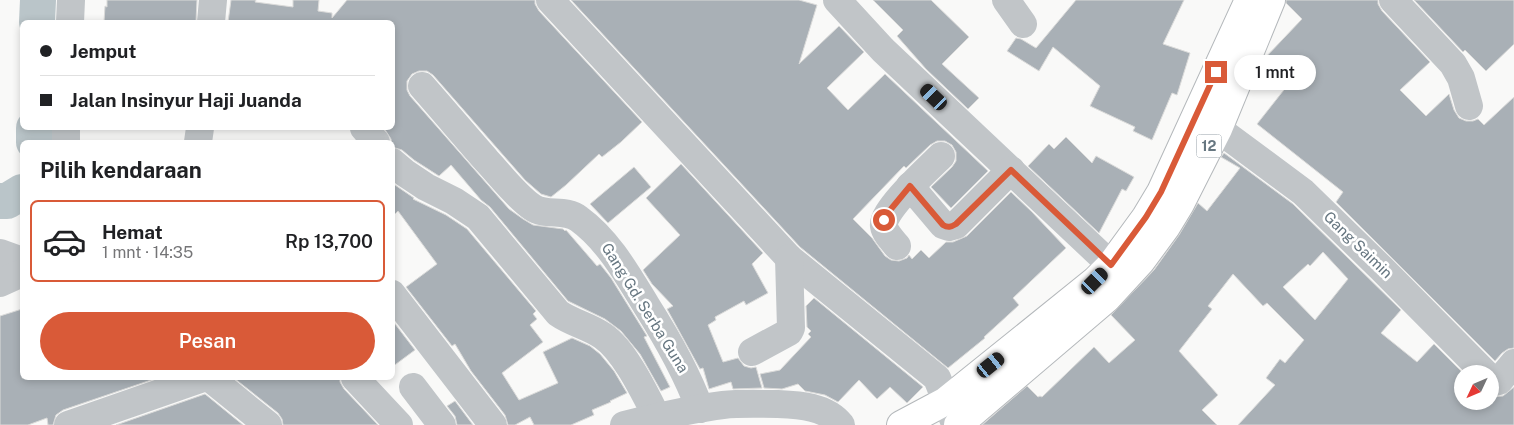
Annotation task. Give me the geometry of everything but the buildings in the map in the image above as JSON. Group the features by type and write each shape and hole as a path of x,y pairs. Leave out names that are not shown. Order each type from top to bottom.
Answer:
{"highway":[{"name":"12","path":"960,419 1081,293 1111,265 1146,217 1161,192 1249,0"},
{"name":"12","path":"901,425 960,419 1107,298 1141,261 1180,204 1218,129 1271,0"}],"street":[{"path":"70,20 71,0"},
{"path":"210,20 213,0"},
{"path":"550,0 789,258 937,378 960,419"},
{"path":"837,0 883,50 1111,265"},
{"path":"1006,0 1023,24"},
{"path":"1393,0 1452,64 1461,78 1469,106"},
{"name":"Gang Gd. Serba Guna","path":"422,86 506,182 532,207 541,211 567,213 577,217 601,238 622,267 668,340 691,383 700,409"},
{"name":"Gang Saimin","path":"1218,129 1303,192 1477,365"},
{"path":"366,130 374,140"},
{"path":"897,246 886,231 884,220 910,186 941,156"},
{"path":"395,165 404,174 454,200 478,217 558,313 571,321 595,331 612,343 636,376 657,417"},
{"path":"910,186 943,225 949,227 956,224 1011,170"},
{"path":"0,253 20,259"},
{"path":"752,352 789,332 789,258"},
{"path":"0,283 20,274"},
{"path":"395,298 493,425"},
{"path":"1499,381 1514,363"},
{"path":"68,425 197,380"},
{"path":"212,380 268,425"},
{"path":"357,380 399,425"},
{"path":"413,387 442,425"},
{"path":"624,425 722,405 746,403 800,405 819,410 829,415 841,425"}],"waterway":[{"path":"37,20 38,0"},
{"path":"34,130 34,140"},
{"path":"0,201 7,201 20,193"}],"route":[{"path":"884,220 887,213 910,186 943,225 952,226 1011,170 1111,265 1146,217 1161,192 1216,72"}]}
